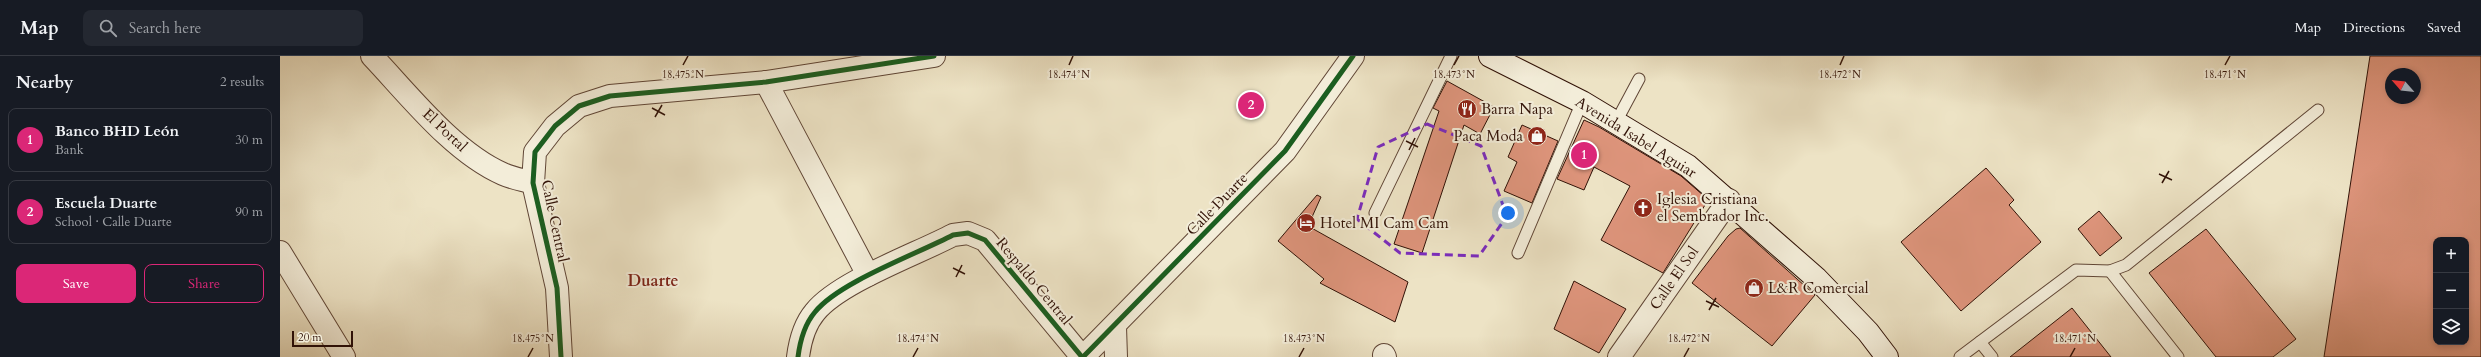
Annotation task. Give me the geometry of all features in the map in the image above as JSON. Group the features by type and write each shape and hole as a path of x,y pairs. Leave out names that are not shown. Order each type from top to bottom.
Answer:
{"street":[{"name":"El Portal","path":"372,56 452,140 481,162 504,174 533,183"},
{"name":"Calle Central","path":"561,357 557,288 533,183 535,152 555,126 580,106 610,96 766,82 934,56"},
{"name":"Calle Duarte","path":"1082,357 1115,327 1285,151 1353,56"},
{"name":"Avenida Isabel Aguiar","path":"1490,56 1582,102 1688,166 1729,200 1816,278 1868,332 1887,357"},
{"path":"766,82 868,276"},
{"name":"Calle El Sol","path":"1619,357 1729,200"},
{"name":"Respaldo Central","path":"798,357 804,329 815,312 827,300 868,276 953,235 968,233 977,236 994,251 1082,357"},
{"path":"280,252 344,357"},
{"path":"1115,327 1116,357"}],"lane":[{"path":"1376,213 1451,56"},
{"path":"1616,122 1639,78"},
{"path":"1518,253 1582,102"},
{"path":"1960,357 2076,270 2110,271 2126,265 2318,110"},
{"path":"2110,271 2178,357"},
{"path":"1980,342 1992,357"}],"highlighted area":[{"path":"1427,124 1481,146 1507,216 1479,256 1400,253 1357,219 1378,147"}],"building":[{"path":"2370,56 2481,56 2481,357 2324,357"},
{"path":"1447,81 1494,107 1480,134 1464,125 1422,253 1394,244 1439,111 1433,108"},
{"path":"1584,120 1599,127 1681,176 1704,196 1705,205 1663,273 1601,240 1630,186 1594,167 1584,190 1557,179"},
{"path":"1522,125 1558,141 1532,203 1504,191 1517,162 1508,157"},
{"path":"1986,168 2014,200 2009,205 2041,242 1961,311 1901,242"},
{"path":"1317,195 1321,197 1308,226 1408,282 1395,322 1320,283 1324,279 1278,241"},
{"path":"2099,211 2122,238 2100,256 2078,229"},
{"name":"L&R Comercial","path":"1740,228 1815,295 1772,346 1692,283 1728,236 1736,229"},
{"path":"2206,229 2296,339 2273,357 2216,357 2149,273"},
{"path":"1574,281 1626,309 1599,353 1554,329"},
{"path":"2072,308 2111,357 2010,357"}],"cycle path":[{"path":"561,357 557,288 533,183 535,152 555,126 579,106 610,96 766,82 934,56"},
{"path":"1083,357 1285,151 1353,56"},
{"path":"798,357 801,339 805,328 811,317 826,301 860,279 880,269 953,235 968,233 985,240 1082,357"}],"place":[{"name":"Escuela Duarte","path":"1251,105"},
{"name":"Barra Napa","path":"1467,109"},
{"name":"Paca Moda","path":"1537,136"},
{"name":"Banco BHD León","path":"1584,155"},
{"name":"Iglesia Cristiana el Sembrador Inc.","path":"1643,208"},
{"name":"Hotel MI Cam Cam","path":"1306,223"},
{"name":"L&R Comercial","path":"1754,288"}],"district":[{"name":"Duarte","path":"653,280"}]}
